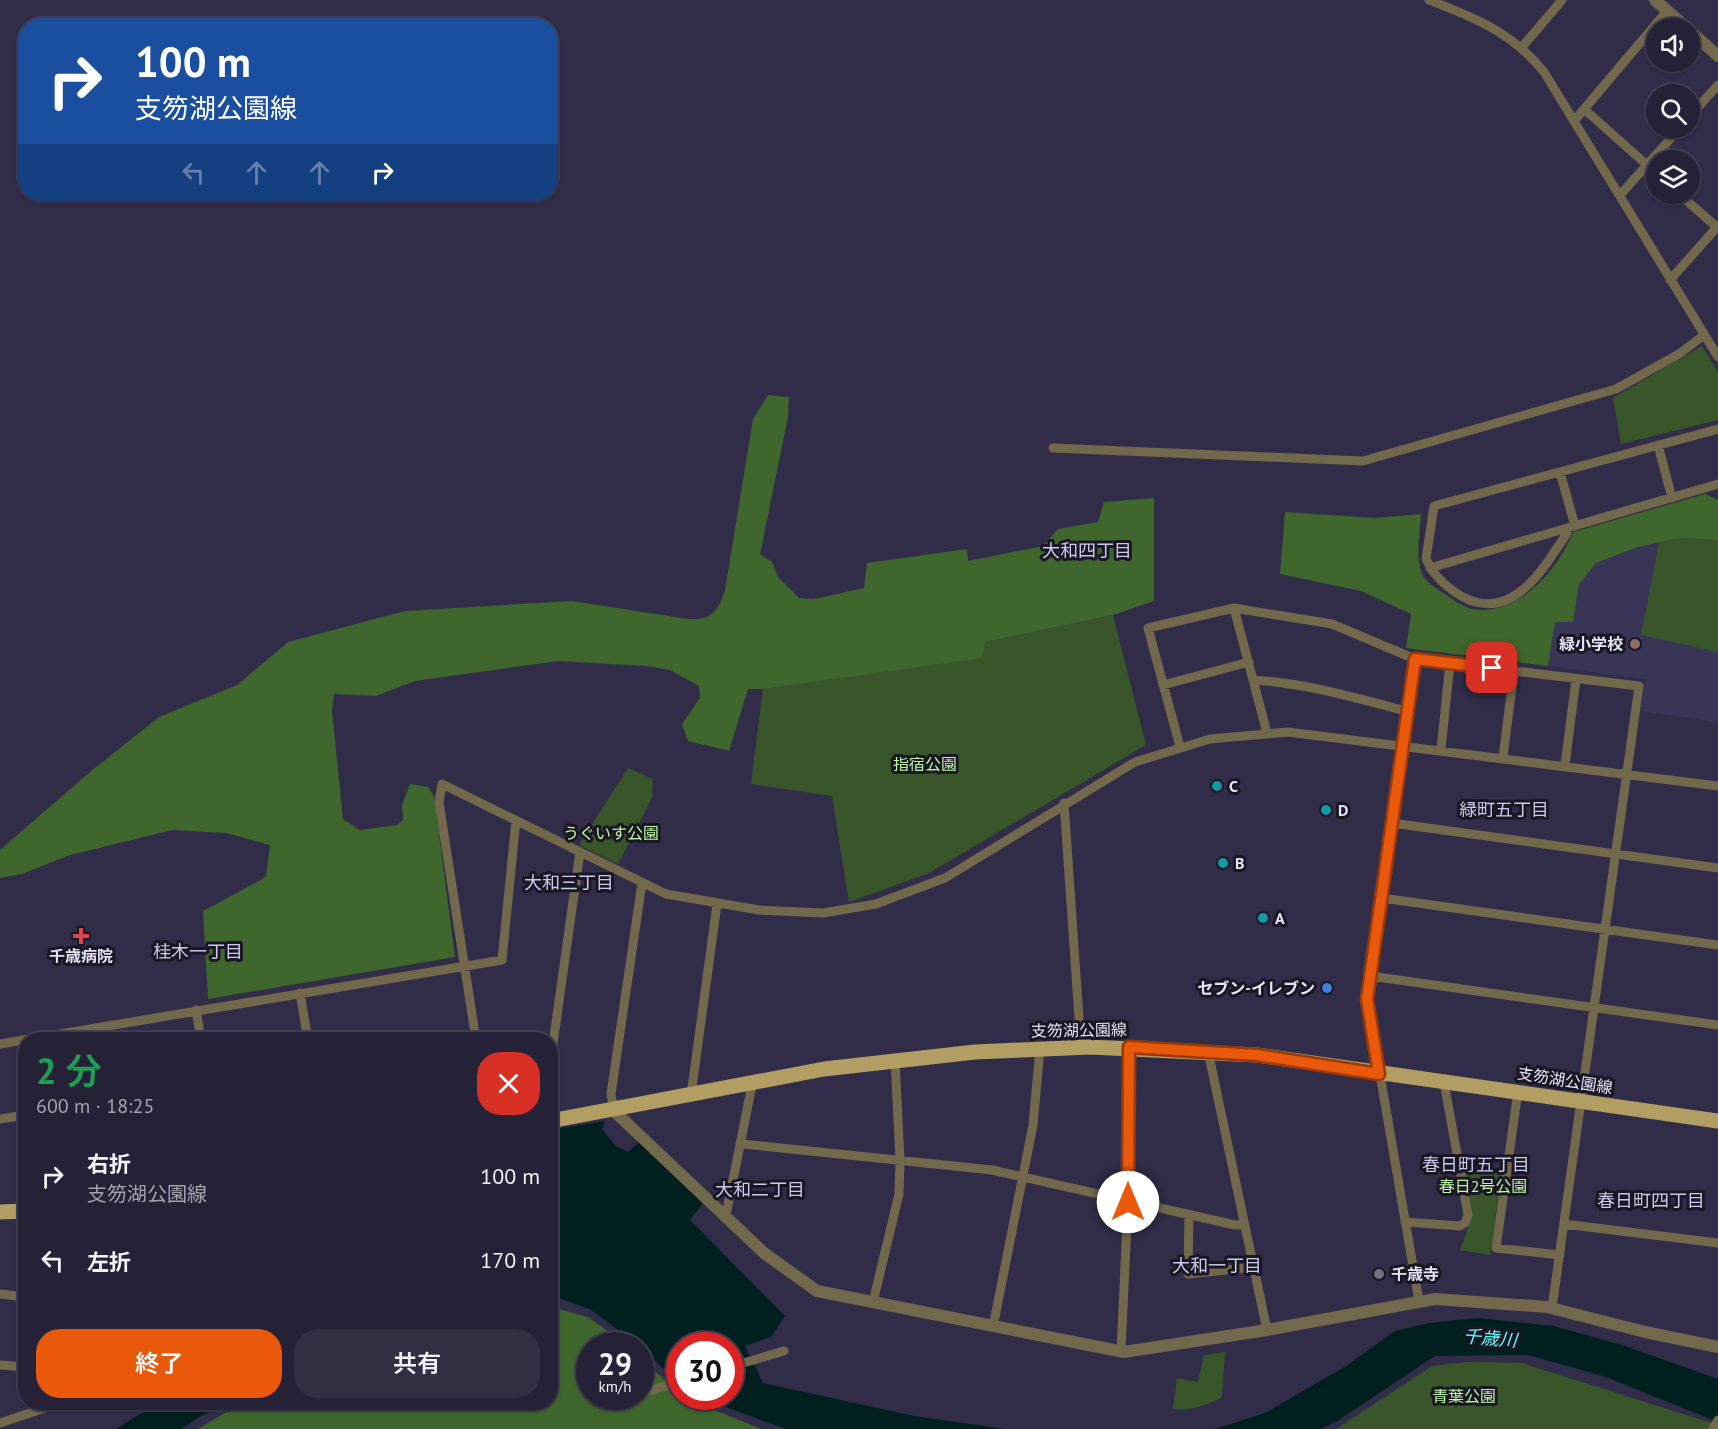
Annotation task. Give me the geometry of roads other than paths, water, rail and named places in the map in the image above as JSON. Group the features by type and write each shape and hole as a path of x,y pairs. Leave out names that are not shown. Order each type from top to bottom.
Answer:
{"main road":[{"name":"支笏湖公園線","path":"558,1120 614,1111 753,1080 895,1059 1040,1048 1129,1047 1257,1055 1718,1120"},
{"path":"0,1212 18,1211"}],"street":[{"path":"1429,0 1506,34 1522,47 1544,72 1718,357"},
{"path":"1522,47 1562,0"},
{"path":"1655,0 1675,18"},
{"path":"1574,121 1667,11"},
{"path":"1700,40 1718,56"},
{"path":"1700,105 1718,85"},
{"path":"1584,109 1646,164 1620,195"},
{"path":"1659,150 1671,138"},
{"path":"1670,280 1718,227 1691,204"},
{"path":"1053,448 1363,461 1616,389 1679,354 1704,335"},
{"path":"1560,472 1572,527 1533,584 1515,595 1489,605 1475,603 1462,597 1430,568 1426,559 1434,506 1718,429"},
{"path":"1658,445 1672,498"},
{"path":"1430,568 1716,486"},
{"path":"1234,608 1267,733"},
{"path":"1179,747 1148,628 1234,608 1332,624 1415,659 1639,686 1592,1008 1583,1101 1552,1308"},
{"path":"1415,659 1401,744 1367,999 1419,1301"},
{"path":"1163,685 1249,662"},
{"path":"1441,749 1450,663"},
{"path":"1503,757 1514,671"},
{"path":"1565,765 1576,679"},
{"path":"1253,680 1283,682 1329,690 1406,711"},
{"path":"475,1032 440,802 442,784 666,894 759,910 823,913 887,901 945,878 1064,803 1135,762 1210,739 1288,732 1441,749 1718,786"},
{"path":"1064,803 1082,1047"},
{"path":"69,1032 464,964 502,960 516,820"},
{"path":"1392,823 1718,868"},
{"path":"555,1032 580,852"},
{"path":"642,883 610,1094 614,1111 764,1253 810,1287 993,1327 1121,1351 1267,1330 1419,1301 1472,1300 1552,1308 1645,1332 1718,1347"},
{"path":"1382,898 1718,945"},
{"path":"691,1095 717,904"},
{"path":"1370,976 1718,1025"},
{"path":"300,993 307,1032"},
{"path":"196,1010 200,1032"},
{"path":"0,1044 18,1041"},
{"path":"1121,1351 1128,1202 1129,1047"},
{"path":"993,1327 1033,1125 1040,1048"},
{"path":"1208,1051 1267,1330"},
{"path":"873,1302 899,1194 900,1160 895,1059"},
{"path":"726,1215 753,1080"},
{"path":"1405,1222 1460,1226 1465,1223 1468,1215 1444,1082"},
{"path":"1518,1091 1496,1248 1560,1255"},
{"path":"0,1119 18,1116"},
{"path":"742,1144 992,1170 1128,1202 1235,1225 1245,1225"},
{"path":"1189,1215 1188,1274 1254,1267"},
{"path":"1564,1224 1718,1243"},
{"path":"0,1294 18,1296"},
{"path":"744,1363 780,1352"},
{"path":"0,1365 18,1366"},
{"path":"0,1423 39,1410"},
{"path":"1713,1429 1718,1420"}],"water":[{"path":"605,1121 602,1129 616,1146 628,1152 639,1142 703,1203 690,1220 785,1316 771,1337 745,1346 763,1383 914,1416 1005,1429 786,1429 734,1410 744,1410 744,1332 666,1332 666,1371 654,1360 654,1332 621,1332 591,1310 558,1298 558,1129"},
{"name":"千歳川","path":"1478,1318 1554,1326 1622,1345 1718,1379 1718,1422 1603,1376 1528,1355 1435,1356 1337,1421 1321,1429 1215,1429 1265,1413 1346,1366 1395,1331 1429,1323"},
{"path":"147,1410 211,1410 181,1429 116,1429"}],"place":[{"name":"緑小学校","path":"1635,644"},
{"name":"C","path":"1217,786"},
{"name":"D","path":"1326,810"},
{"name":"B","path":"1223,863"},
{"name":"A","path":"1263,918"},
{"name":"千歳病院","path":"81,936"},
{"name":"セブン-イレブン","path":"1327,988"},
{"name":"千歳寺","path":"1379,1274"}],"district":[{"name":"大和四丁目","path":"1087,550"},
{"name":"緑町五丁目","path":"1504,809"},
{"name":"大和三丁目","path":"569,882"},
{"name":"桂木一丁目","path":"198,951"},
{"name":"春日町五丁目","path":"1476,1164"},
{"name":"大和二丁目","path":"760,1189"},
{"name":"春日町四丁目","path":"1651,1200"},
{"name":"大和一丁目","path":"1217,1265"}],"park label":[{"name":"指宿公園","path":"925,764"},
{"name":"うぐいす公園","path":"611,833"},
{"name":"春日2号公園","path":"1483,1186"},
{"name":"青葉公園","path":"1464,1396"}]}
